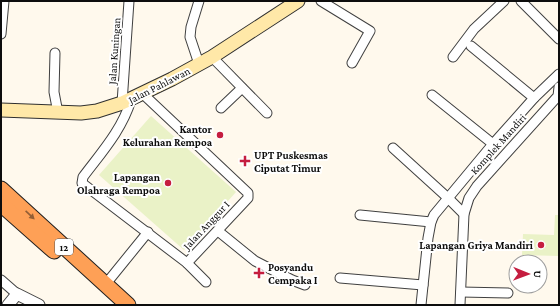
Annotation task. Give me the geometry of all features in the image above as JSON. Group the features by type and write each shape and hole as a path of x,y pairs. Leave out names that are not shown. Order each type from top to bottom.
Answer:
{"highway":[{"name":"12","path":"1,188 128,305"},
{"name":"12","path":"1,204 115,305"}],"main road":[{"name":"Jalan Pahlawan","path":"1,110 81,113 97,111 132,99 212,57 298,1"}],"street":[{"path":"1,34 4,1"},
{"name":"Jalan Kuningan","path":"129,1 132,99"},
{"path":"199,1 191,27 190,37 199,64"},
{"path":"322,1 370,31 352,63"},
{"path":"453,57 474,29 504,1"},
{"path":"521,1 559,40"},
{"path":"471,46 534,98"},
{"path":"55,53 54,92 58,113"},
{"path":"212,57 267,113"},
{"name":"Komplek Mandiri","path":"421,305 431,222 436,212 534,98 559,74"},
{"path":"221,108 242,88"},
{"name":"Komplek Mandiri","path":"460,305 464,214 469,198 477,186 558,91"},
{"name":"Komplek Mandiri","path":"432,95 493,144"},
{"name":"Jalan Anggur I","path":"132,99 248,193 248,198 187,263 83,184 83,178 113,138 127,113 132,99"},
{"path":"393,148 464,214"},
{"path":"360,215 431,222"},
{"path":"218,231 255,261 305,285"},
{"path":"105,285 148,232"},
{"path":"187,263 206,282"},
{"path":"340,278 423,285"},
{"path":"1,280 17,294 39,305"},
{"path":"460,292 508,293"},
{"path":"8,305 17,294"}],"green space":[{"name":"Lapangan Olahraga Rempoa","path":"151,116 236,192 184,250 99,175"},
{"name":"Lapangan Griya Mandiri","path":"555,215 559,215 559,256 548,256 548,254 522,254 523,234 554,235"}],"place":[{"name":"Kantor Kelurahan Rempoa","path":"220,135"},
{"name":"UPT Puskesmas Ciputat Timur","path":"245,161"},
{"name":"Lapangan Olahraga Rempoa","path":"168,183"},
{"name":"Lapangan Griya Mandiri","path":"541,245"},
{"name":"Posyandu Cempaka I","path":"259,273"}]}
